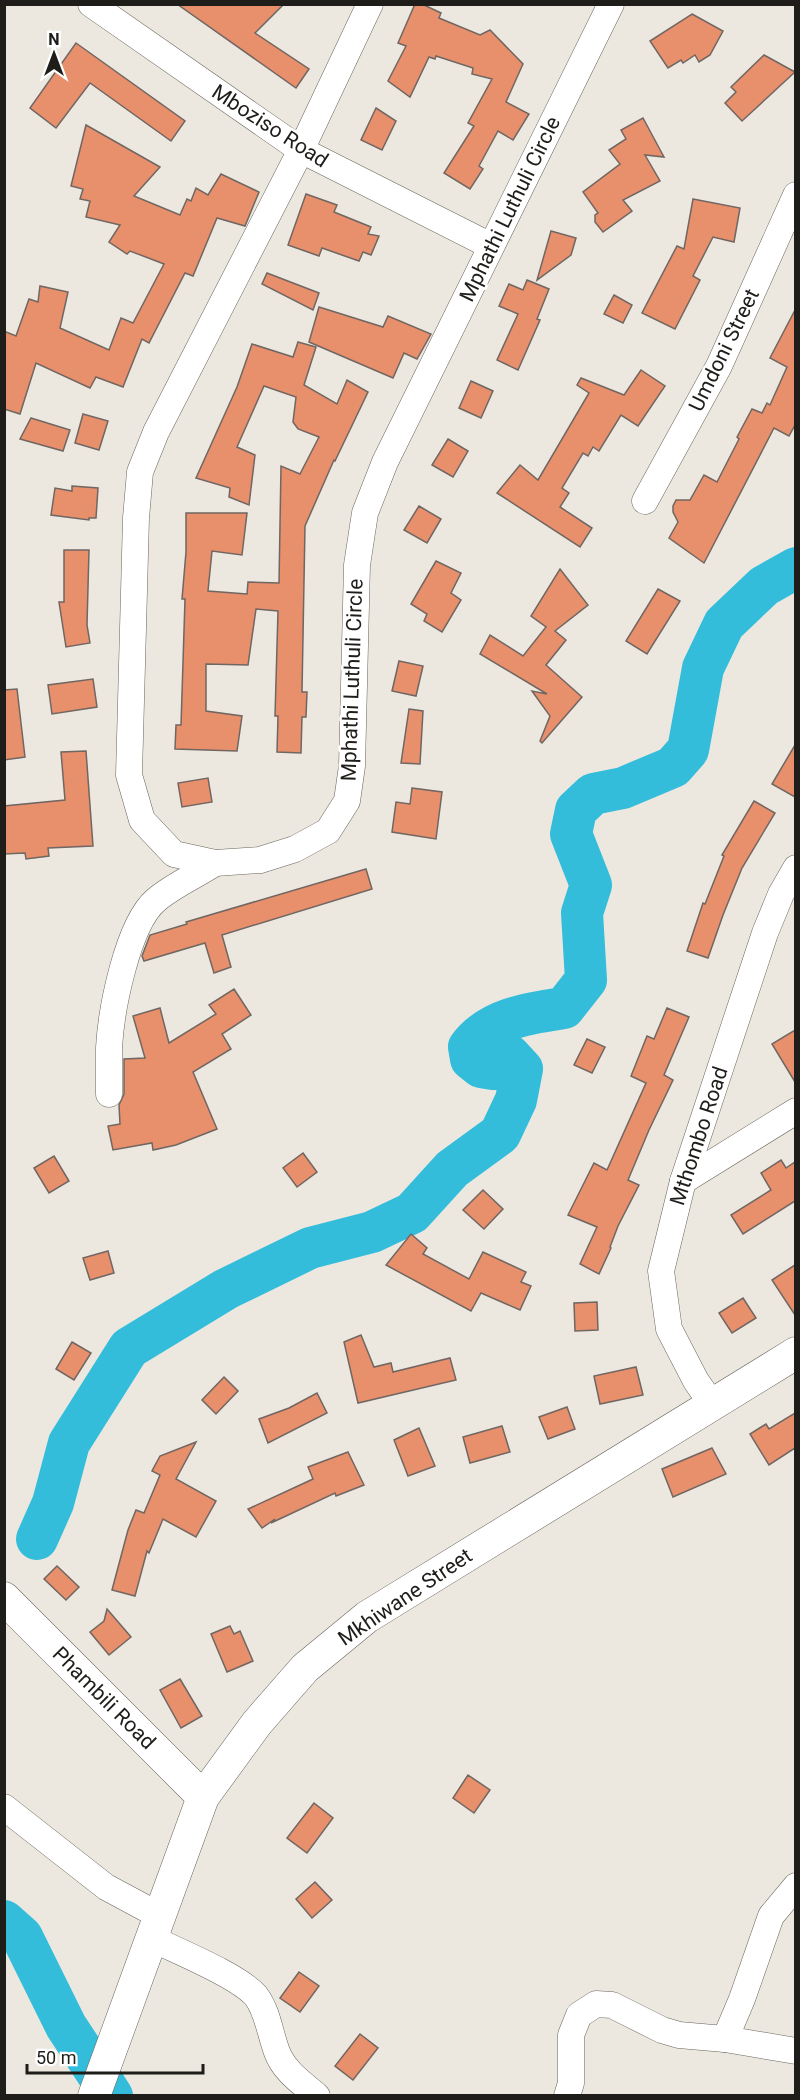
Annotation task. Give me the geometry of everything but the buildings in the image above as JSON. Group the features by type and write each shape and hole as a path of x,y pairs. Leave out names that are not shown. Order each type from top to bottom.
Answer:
{"street":[{"name":"Mboziso Road","path":"91,4 301,150 491,246"},
{"name":"Mphathi Luthuli Circle","path":"370,4 301,150 156,432 140,472 136,518 129,775 141,820 174,854 215,863 260,860 295,849 328,831 347,801 352,766 357,565 365,513 385,462 611,4"},
{"name":"Umdoni Street","path":"645,501 719,366 795,195"},
{"path":"109,1094 109,1046 116,998 127,951 141,921 155,900 215,863"},
{"name":"Mthombo Road","path":"712,1404 696,1381 669,1329 661,1271 683,1181 765,933 781,894 795,868"},
{"path":"683,1181 795,1111"},
{"name":"Mkhiwane Street","path":"94,2096 203,1797 257,1723 305,1668 367,1617 795,1353"},
{"name":"Phambili Road","path":"4,1598 203,1797"},
{"path":"4,1808 106,1887 151,1939 236,1981 254,1994 262,2005 277,2054 284,2066 317,2096"},
{"path":"725,2039 742,1999 771,1916 795,1886"},
{"path":"567,2096 571,2083 571,2035 579,2015 596,2004 612,2005 662,2030 679,2035 725,2039 795,2051"}],"waterway":[{"path":"37,1539 53,1503 69,1443 129,1348 226,1289 310,1248 372,1232 412,1213 452,1169 500,1134 516,1100 522,1069 510,1056 493,1069 481,1067 471,1059 469,1047 488,1029 512,1018 564,1008 586,980 582,913 591,885 571,834 576,810 593,794 623,788 673,767 688,750 703,668 724,624 764,586 796,568"},
{"path":"4,1921 22,1937 66,2026 112,2096"}]}
